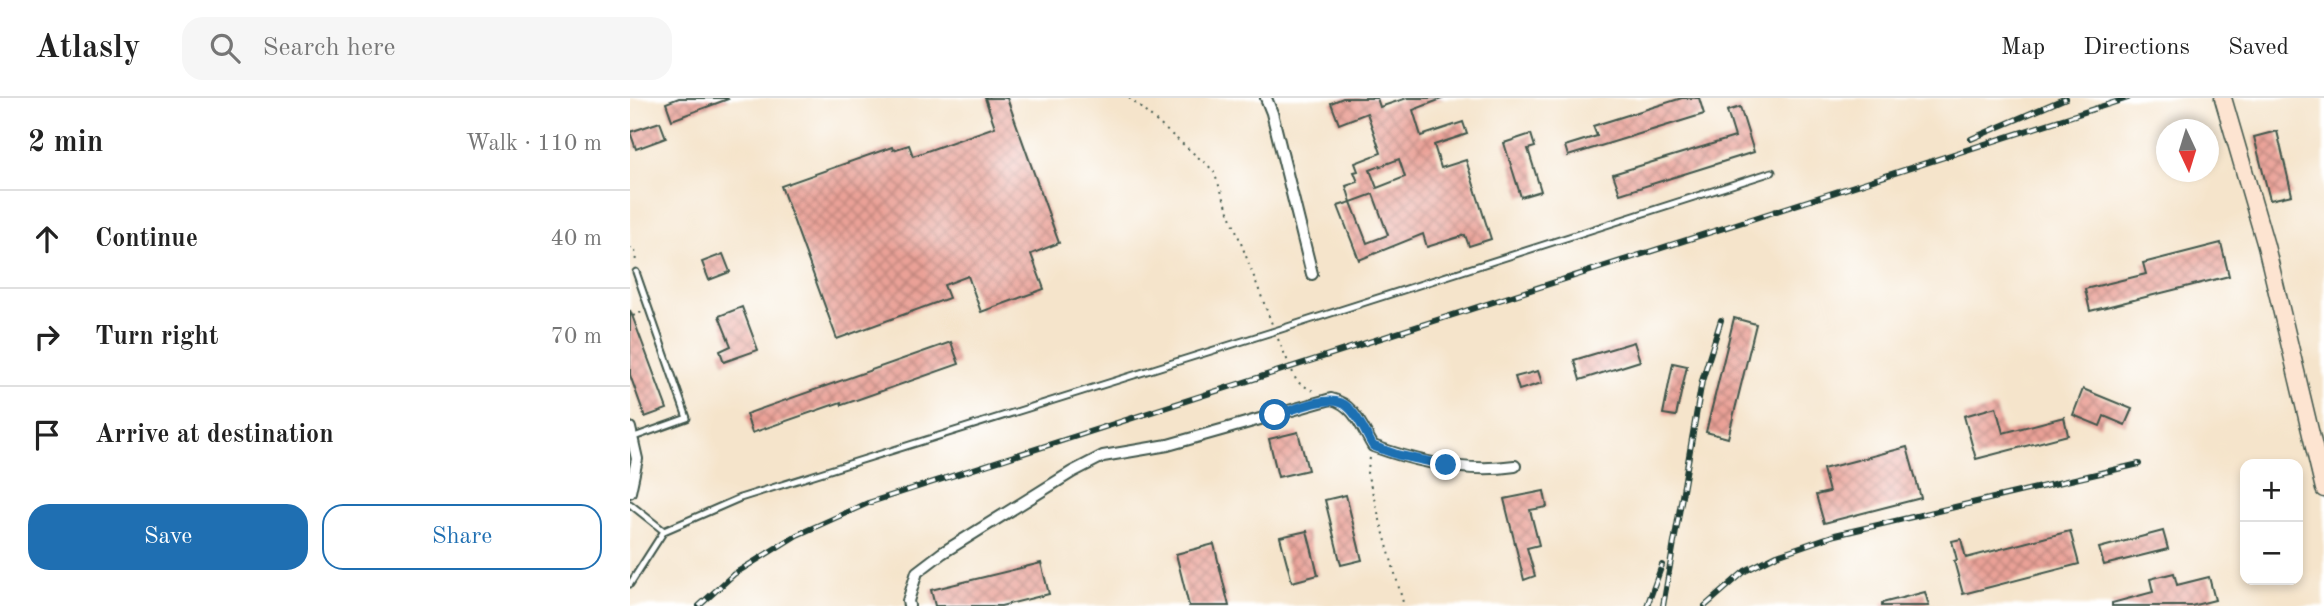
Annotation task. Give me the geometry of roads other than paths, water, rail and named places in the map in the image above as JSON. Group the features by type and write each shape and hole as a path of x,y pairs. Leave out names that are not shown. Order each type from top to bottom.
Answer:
{"main road":[{"path":"2223,98 2266,246 2324,489"}],"street":[{"path":"1266,98 1312,274"},
{"path":"909,606 908,601 918,572 942,553 1072,472 1103,456 1168,444 1331,399 1341,401 1351,409 1373,446 1398,455 1446,465 1500,468 1515,466"},
{"path":"630,492 634,460 632,432"}],"lane":[{"path":"630,584 664,531 740,498 1772,172"},
{"path":"632,432 688,418 636,272"},
{"path":"630,504 664,531"}],"railway":[{"path":"1971,139 2066,98"},
{"path":"699,606 734,574 797,535 868,503 2128,98"},
{"path":"1663,606 1702,381 1721,320"},
{"path":"1705,606 1745,571 1777,555 1835,535 2139,464"},
{"path":"1647,606 1662,565"}]}
